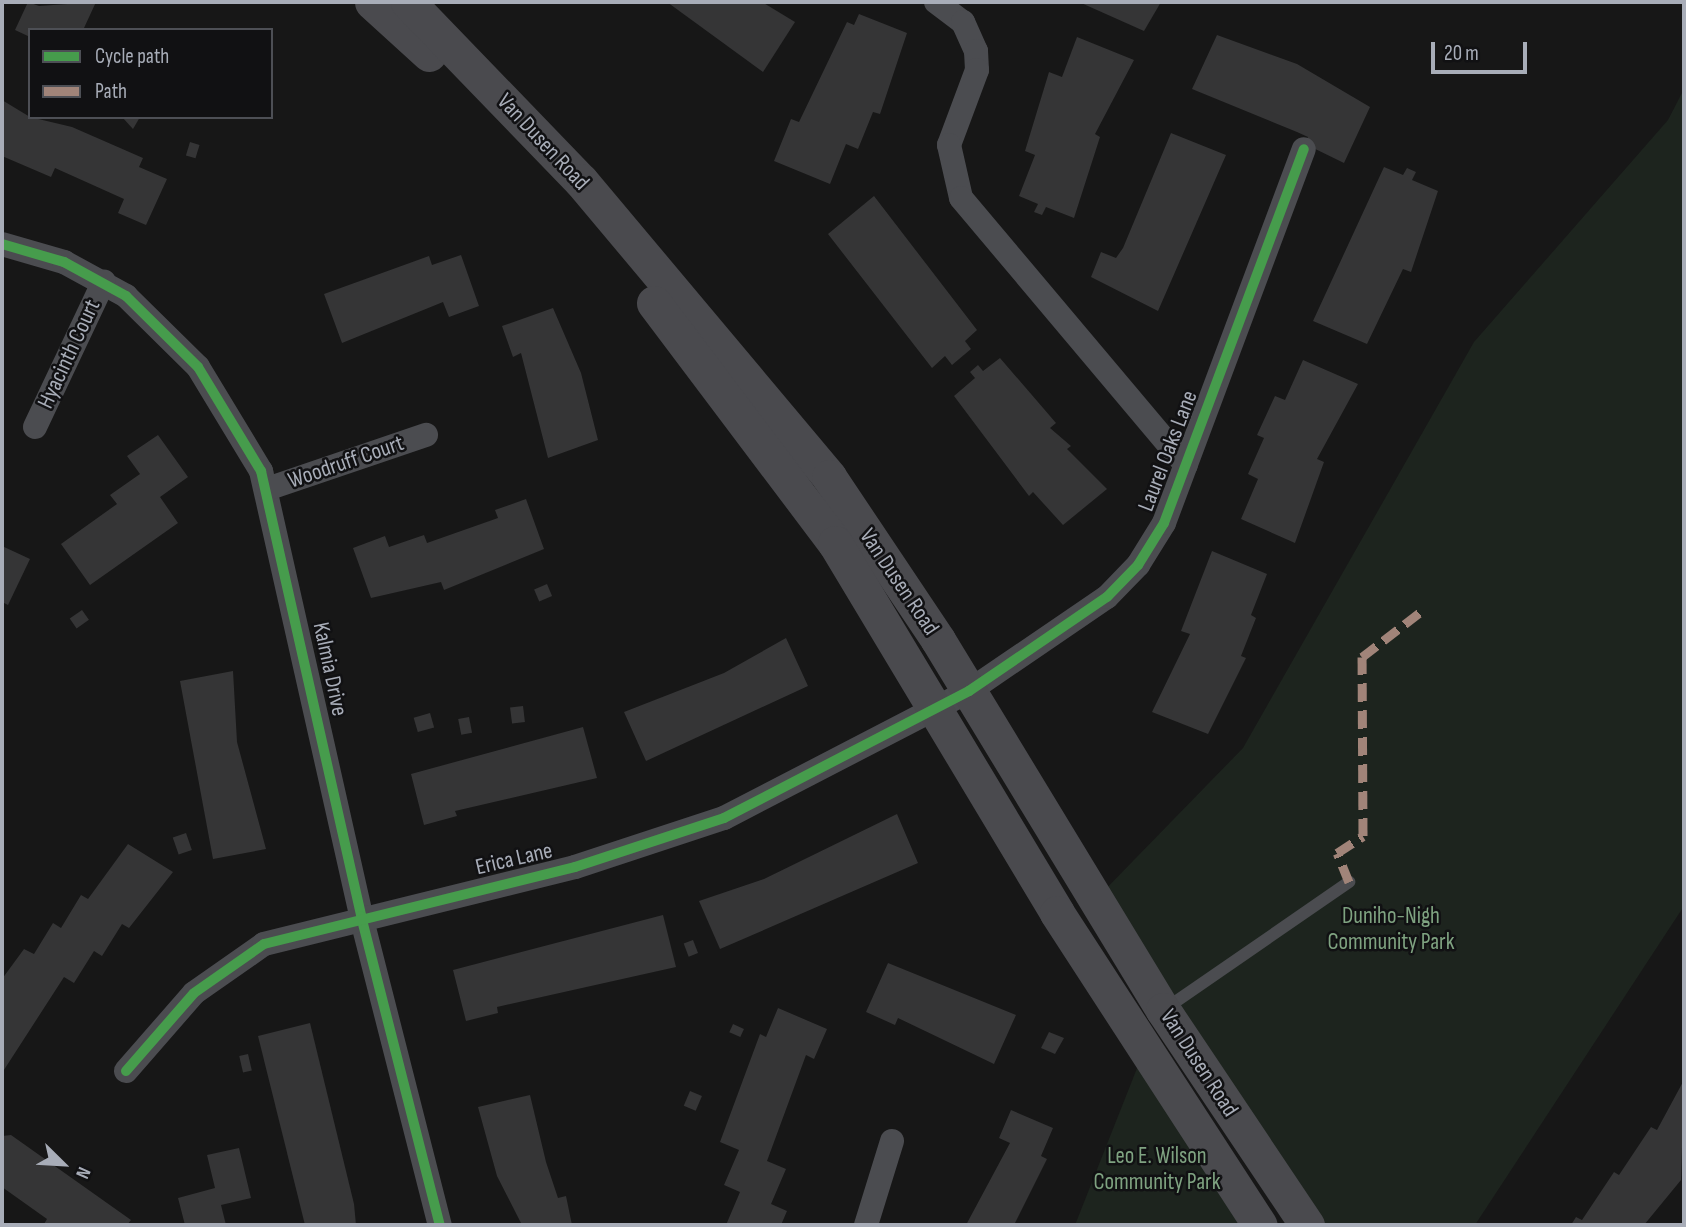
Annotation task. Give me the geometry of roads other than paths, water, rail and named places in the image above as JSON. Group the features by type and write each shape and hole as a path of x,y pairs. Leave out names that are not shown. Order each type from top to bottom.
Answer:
{"main road":[{"name":"Van Dusen Road","path":"372,2 546,176 682,338 835,543 936,709 1147,1018 1307,1225"},
{"name":"Van Dusen Road","path":"408,2 581,181 734,359 829,477 969,691 1260,1225"}],"street":[{"name":"Laurel Oaks Lane","path":"936,2 963,22 976,51 977,70 949,145 961,198 1186,465"},
{"name":"Laurel Oaks Lane","path":"936,709 969,691 1119,587 1160,532 1304,149"},
{"name":"Kalmia Drive","path":"2,244 104,281 198,367 246,442 267,489 361,916 440,1225"},
{"name":"Hyacinth Court","path":"35,427 104,281"},
{"name":"Woodruff Court","path":"267,489 426,435"},
{"name":"Erica Lane","path":"126,1071 164,1021 242,956 296,932 671,839 936,709"},
{"path":"866,1225 892,1141"}],"lane":[{"path":"1147,1018 1349,882"}],"park label":[{"name":"Duniho-Nigh Community Park","path":"1391,929"},
{"name":"Leo E. Wilson Community Park","path":"1157,1169"}]}
